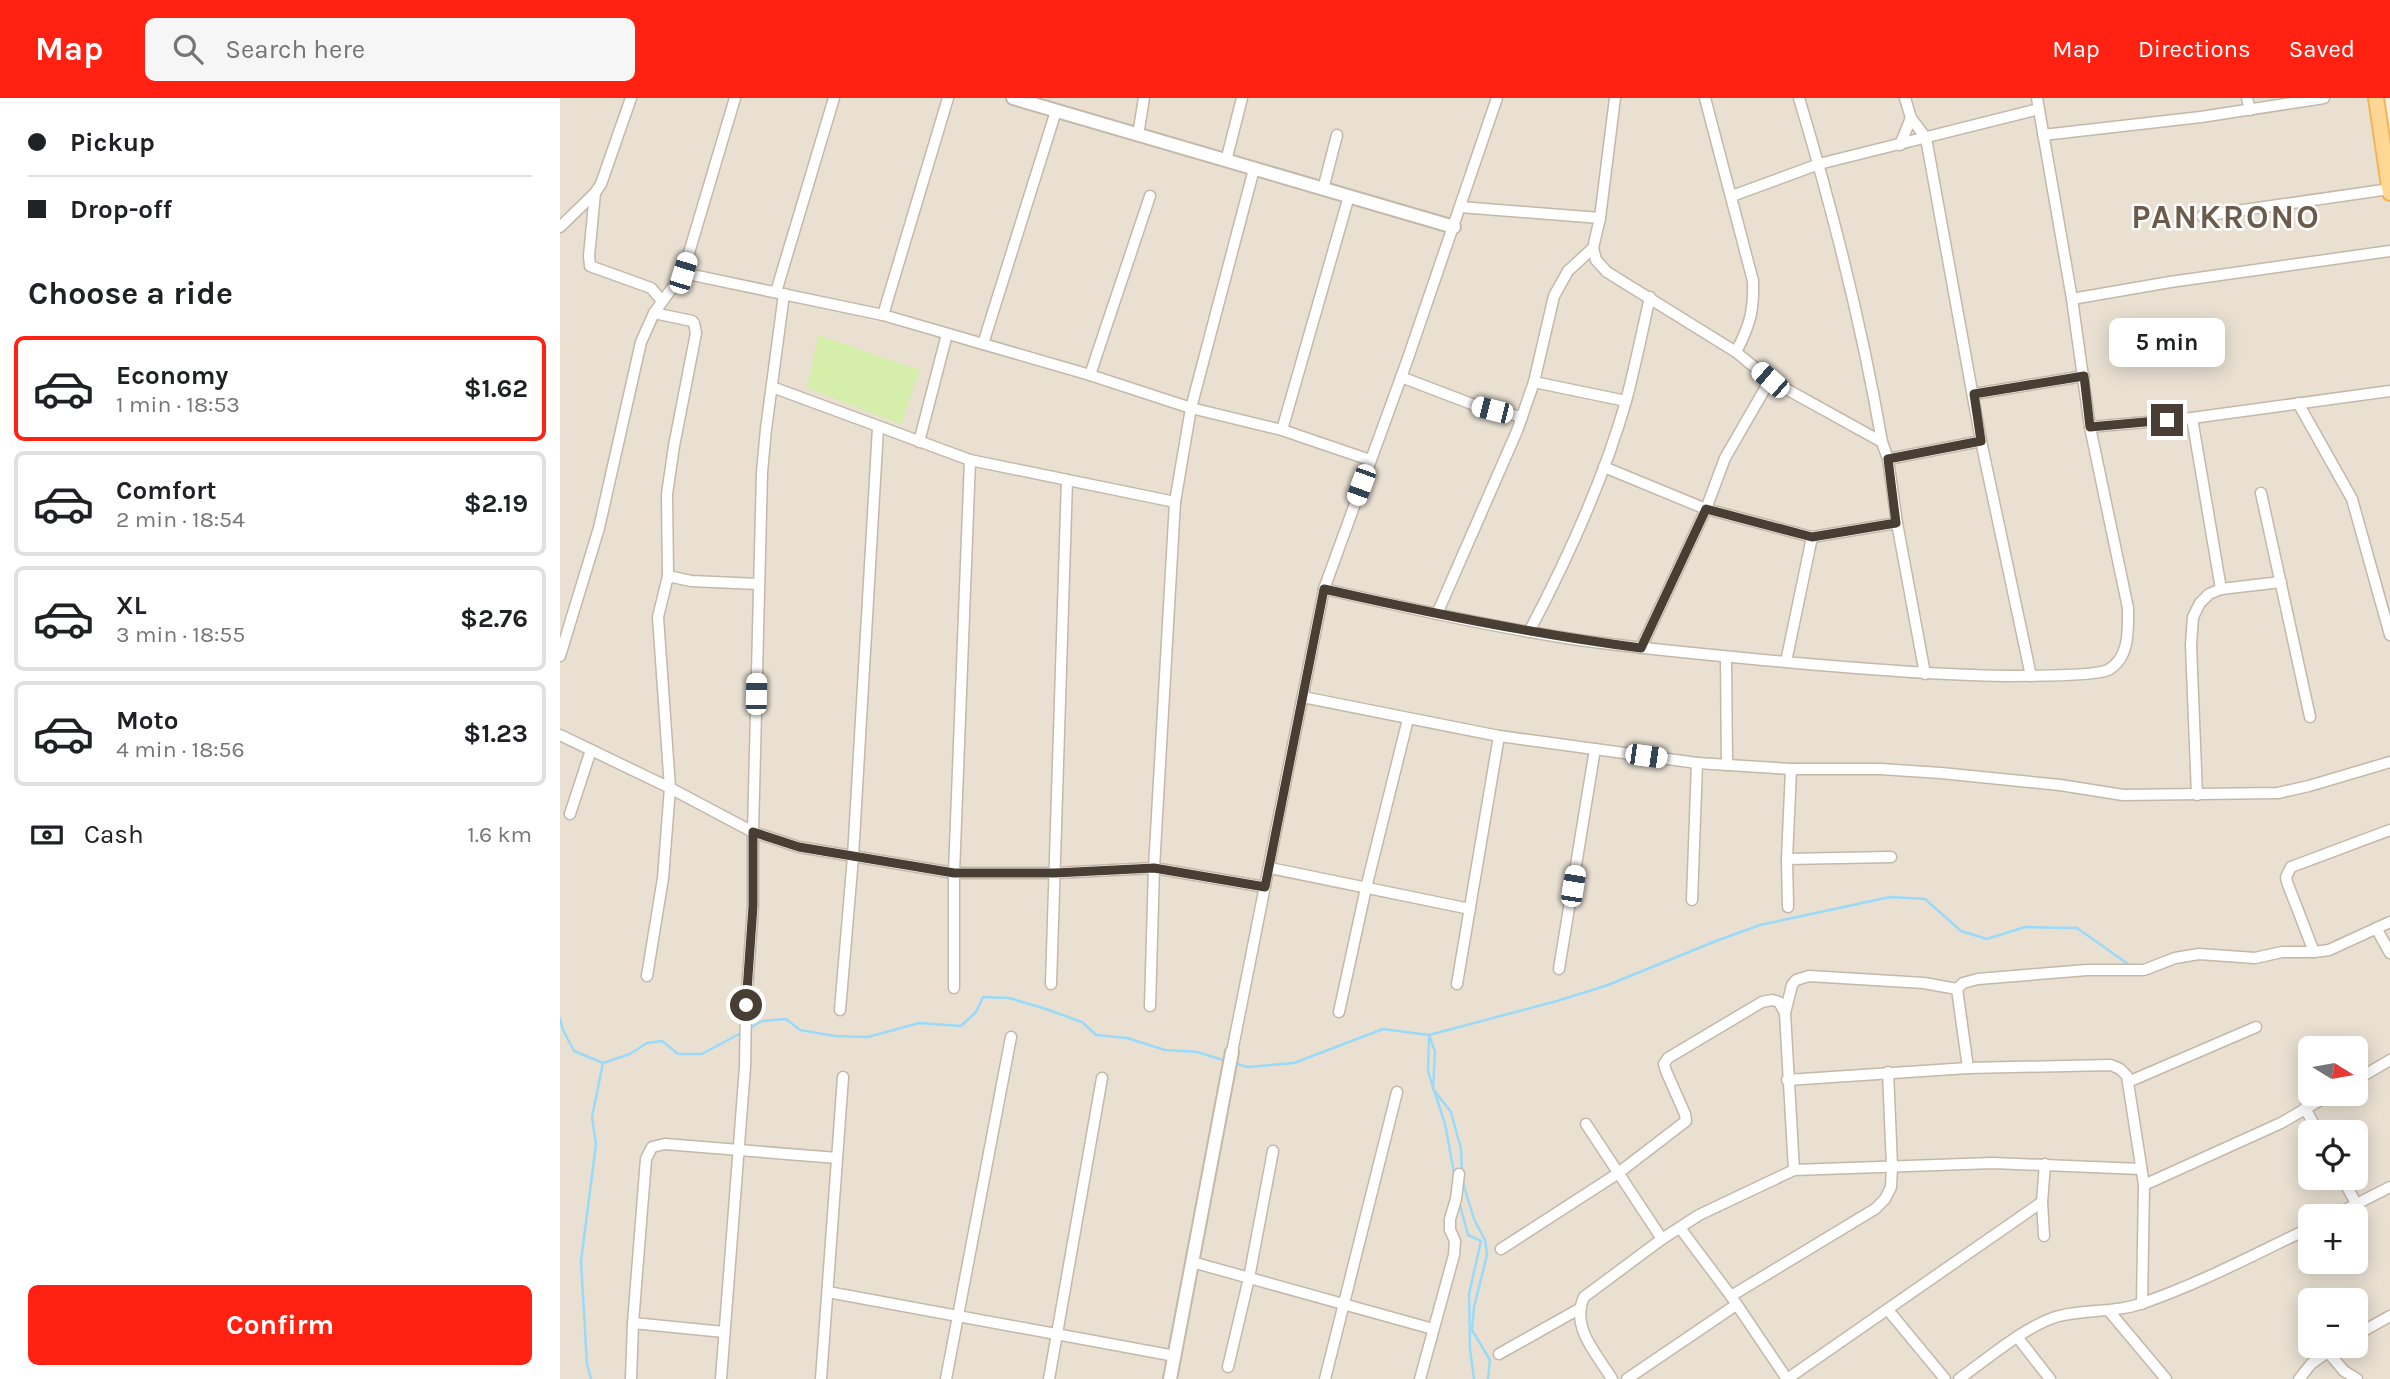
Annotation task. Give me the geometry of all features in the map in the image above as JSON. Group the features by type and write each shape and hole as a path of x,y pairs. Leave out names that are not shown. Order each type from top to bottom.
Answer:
{"main road":[{"path":"2376,98 2390,191"}],"street":[{"path":"560,227 595,193 605,174 631,98"},
{"path":"560,656 599,528 641,342 654,313 683,273 735,98"},
{"path":"721,1379 745,1067 753,906 758,584 763,461 780,293 834,98"},
{"path":"883,315 948,98"},
{"path":"1013,98 1454,227"},
{"path":"1138,135 1144,98"},
{"path":"1226,161 1242,98"},
{"path":"1170,1379 1324,589 1454,227 1497,98"},
{"path":"1437,614 1522,417 1534,382 1554,296 1568,271 1592,248 1600,218 1615,98"},
{"path":"1705,98 1753,281 1754,304 1749,326 1736,352"},
{"path":"1799,98 1819,164 1888,459 1896,523 1925,674"},
{"path":"1905,98 1910,118 1926,138 1981,441 2031,676"},
{"path":"2247,98 2250,110"},
{"path":"2043,135 2250,110 2323,98"},
{"path":"1324,589 1529,632 1726,658 1925,674 2031,676 2105,672 2117,664 2128,637 2128,608 2090,427 2073,299 2038,103 1926,138 1819,164 1732,196"},
{"path":"983,344 1056,111"},
{"path":"1900,145 1910,118"},
{"path":"1323,189 1337,135"},
{"path":"1150,1006 1154,868 1175,502 1191,408 1254,169"},
{"path":"2202,216 2390,191"},
{"path":"595,193 590,266 650,288 662,301"},
{"path":"1090,375 1150,196"},
{"path":"1282,430 1349,196"},
{"path":"1460,207 1600,218"},
{"path":"1592,248 1596,260 1607,272 1736,352 1770,380 1882,442"},
{"path":"2073,299 2184,280 2390,251"},
{"path":"683,273 883,315 1090,375 1191,408 1282,430 1370,460"},
{"path":"1529,632 1558,577 1604,467 1626,401 1650,297"},
{"path":"647,976 663,878 670,788 658,617 668,576 667,494 696,333 692,321 654,313"},
{"path":"919,442 947,334"},
{"path":"1974,394 2084,376"},
{"path":"1401,377 1477,406 1522,417"},
{"path":"1641,648 1706,509 1726,458 1770,380"},
{"path":"1534,382 1626,401"},
{"path":"772,387 970,460 1175,502"},
{"path":"2090,427 2192,418 2390,391"},
{"path":"2298,403 2352,499 2390,635"},
{"path":"2192,418 2221,589"},
{"path":"840,1010 853,857 878,428"},
{"path":"1888,459 1981,441"},
{"path":"954,988 954,873 970,460"},
{"path":"1604,467 1706,509 1812,537 1896,523"},
{"path":"1051,984 1067,480"},
{"path":"2262,493 2310,717"},
{"path":"1786,662 1812,537"},
{"path":"668,576 691,581 758,584"},
{"path":"2197,795 2191,645 2193,617 2200,603 2209,594 2221,589 2281,582"},
{"path":"1726,658 1727,765"},
{"path":"1303,697 1499,736 1697,763 1791,769 1880,769 1941,773 2060,785 2123,795 2278,793 2390,762"},
{"path":"1339,1012 1366,888 1408,719"},
{"path":"560,735 753,832 799,847 954,873 1055,873 1154,868 1265,887"},
{"path":"1457,984 1499,736"},
{"path":"1559,969 1595,749"},
{"path":"570,814 591,750"},
{"path":"1692,900 1697,763"},
{"path":"1788,908 1791,769"},
{"path":"2314,953 2287,882 2287,871 2291,866 2390,830"},
{"path":"1787,859 1891,857"},
{"path":"1270,868 1469,909"},
{"path":"1957,989 1963,983 1978,979 2087,970 2144,970 2175,958 2199,954 2255,958 2282,952 2314,953 2329,950 2390,922"},
{"path":"2376,928 2390,953"},
{"path":"1794,1170 1785,1013 1792,985 1796,980 1809,976 1924,983 1957,989"},
{"path":"1957,989 1968,1069"},
{"path":"1501,1249 1617,1174 1686,1121 1664,1064 1668,1058 1762,1002 1779,1002 1785,1013"},
{"path":"2128,1082 2256,1027"},
{"path":"946,1379 1011,1037"},
{"path":"2368,1073 2390,1060"},
{"path":"1787,1080 1968,1069 2110,1065 2120,1069 2127,1076 2144,1185 2142,1304"},
{"path":"1627,1379 1733,1301 1875,1209 1885,1199 1891,1187 1892,1166 1888,1072"},
{"path":"821,1379 843,1077"},
{"path":"1049,1379 1102,1078"},
{"path":"1325,1379 1396,1092"},
{"path":"2144,1185 2281,1123 2309,1106"},
{"path":"2305,1108 2312,1120"},
{"path":"1586,1124 1662,1239"},
{"path":"631,1379 646,1159 652,1147 665,1144 837,1158"},
{"path":"1228,1367 1249,1278 1273,1151"},
{"path":"1612,1379 1579,1321 1578,1309 1584,1297 1699,1215 1794,1170 2045,1164 2141,1169"},
{"path":"2044,1236 2042,1202 2045,1164"},
{"path":"1420,1379 1454,1255 1455,1241 1450,1230 1450,1219 1459,1174"},
{"path":"2359,1204 2390,1187"},
{"path":"1680,1228 1787,1379 2042,1202"},
{"path":"1959,1379 2035,1326 2057,1316 2109,1311 2142,1304 2192,1284 2298,1233"},
{"path":"1192,1262 1433,1329"},
{"path":"828,1292 1174,1356"},
{"path":"1499,1354 1578,1309"},
{"path":"1888,1310 1945,1379"},
{"path":"2109,1311 2166,1379"},
{"path":"2368,1328 2390,1315"},
{"path":"633,1322 724,1332"},
{"path":"2018,1338 2050,1379"},
{"path":"2299,1379 2318,1358"},
{"path":"2337,1358 2344,1371 2357,1379"}],"shaded area":[{"path":"560,98 2375,98 2390,198 2390,1379 560,1379"}],"green space":[{"path":"818,335 920,370 901,424 807,388"}],"waterway":[{"path":"1233,1063 1248,1067 1294,1063 1383,1029 1429,1035 1608,985 1760,925 1890,897 1925,899 1961,931 1987,939 2025,927 2077,928 2128,964"},
{"path":"750,1028 762,1021 786,1019 800,1030 835,1036 868,1037 919,1023 961,1026 976,1012 983,997 1009,998 1082,1022 1096,1035 1127,1038 1165,1050 1197,1052 1226,1061"},
{"path":"560,1018 574,1051 603,1063 630,1054 647,1043 662,1041 678,1054 702,1054 741,1033"},
{"path":"1429,1035 1435,1052 1433,1089 1451,1112 1461,1149 1462,1170"},
{"path":"1429,1038 1428,1071 1433,1087"},
{"path":"591,1379 587,1364 581,1261 596,1144 592,1117 603,1063"},
{"path":"1435,1093 1445,1124 1455,1178"},
{"path":"1462,1180 1474,1219 1485,1240 1487,1255 1474,1307 1472,1330 1490,1360 1488,1379"},
{"path":"1459,1202 1468,1235 1481,1241 1469,1294 1470,1349 1474,1379"}],"district":[{"name":"PANKRONO","path":"2226,216"}],"route":[{"path":"746,1005 753,906 753,832 799,847 954,873 1055,873 1154,868 1265,887 1324,589 1529,632 1641,648 1706,509 1812,537 1896,523 1888,459 1981,441 1974,394 2084,376 2090,427 2167,420"}]}
